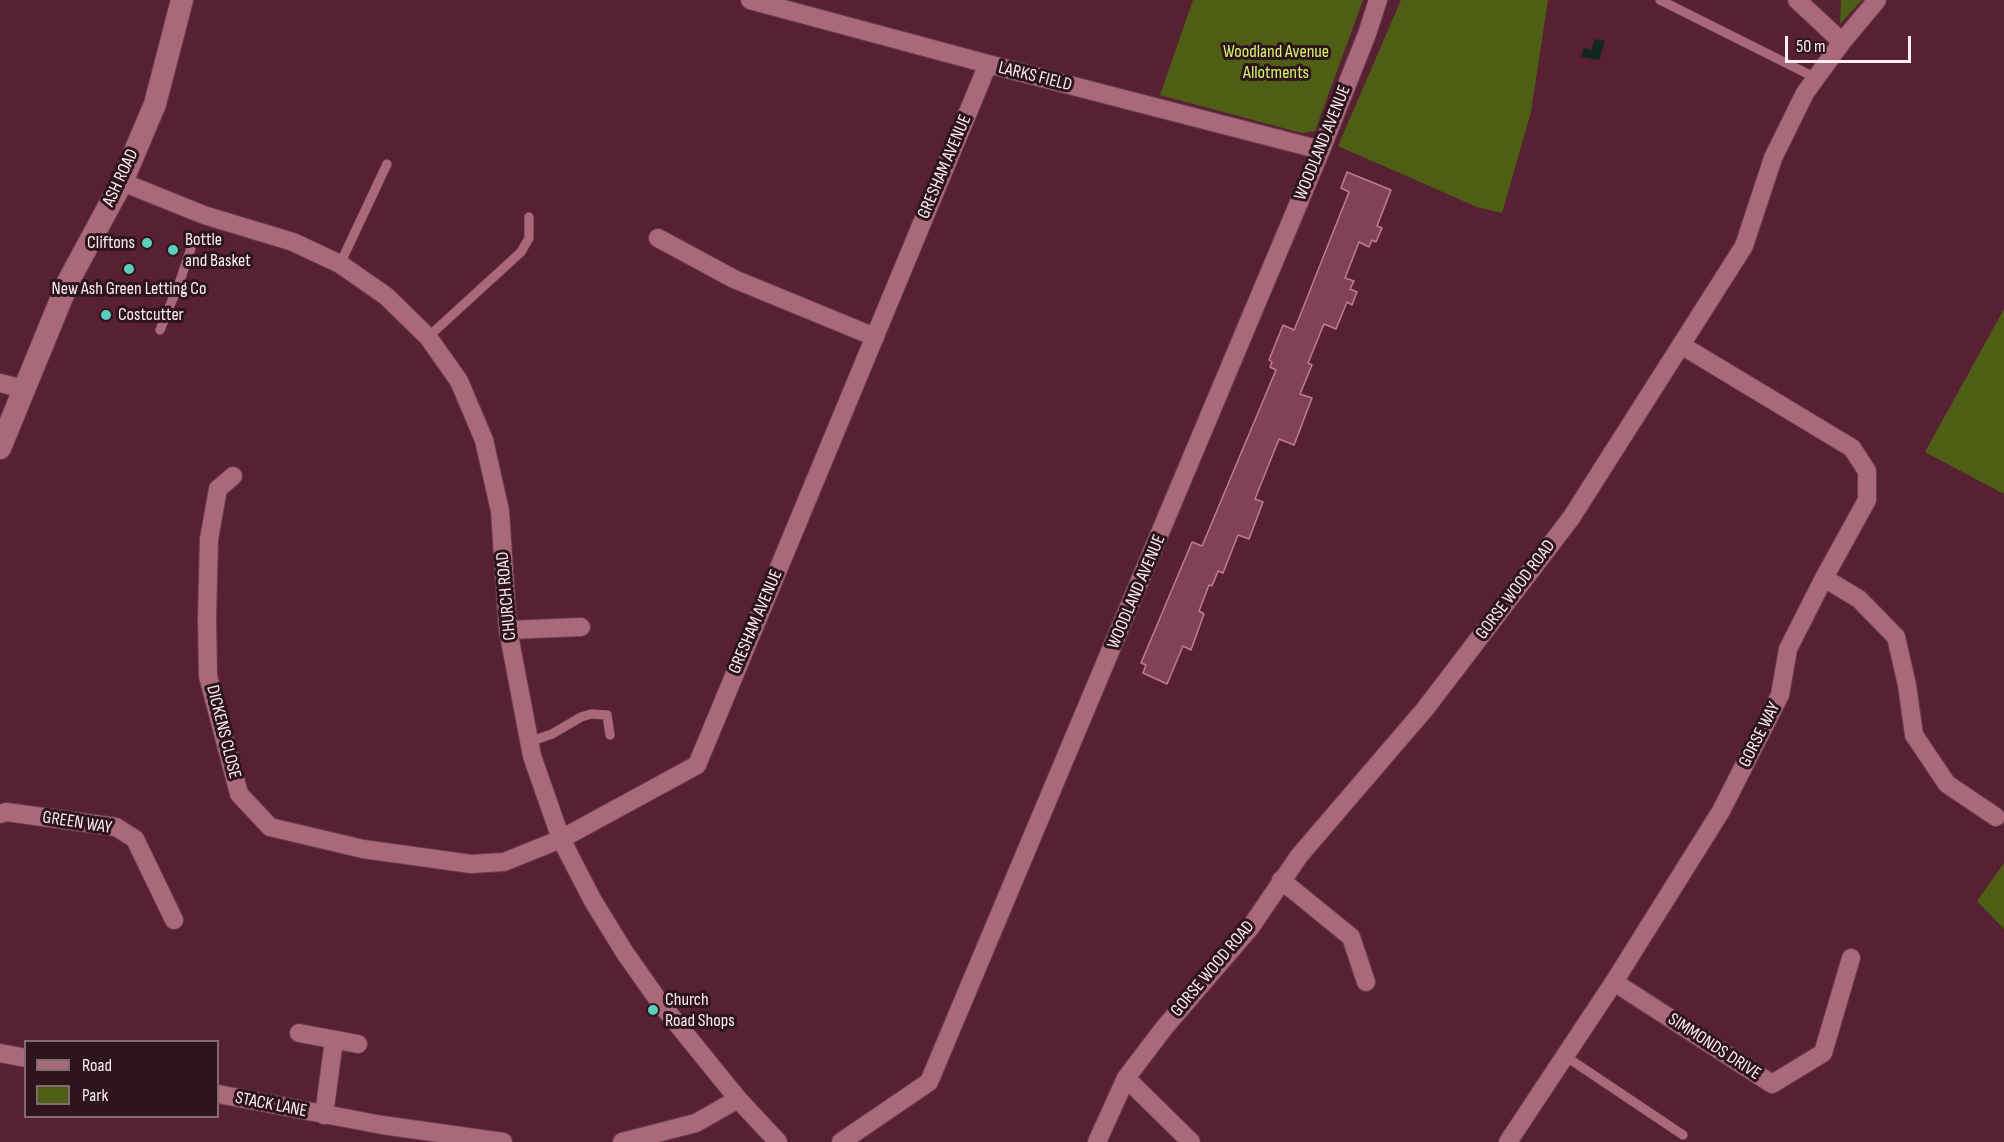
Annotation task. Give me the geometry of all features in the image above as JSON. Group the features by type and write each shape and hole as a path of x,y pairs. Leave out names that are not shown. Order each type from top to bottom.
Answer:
{"street":[{"name":"ASH ROAD","path":"0,448 69,280 122,182 154,104 182,0"},
{"name":"LARKS FIELD","path":"750,0 1321,150"},
{"name":"WOODLAND AVENUE","path":"841,1142 929,1083 1321,150 1378,0"},
{"path":"1797,0 1842,42"},
{"name":"GORSE WOOD ROAD","path":"1097,1142 1126,1078 1164,1028 1250,928 1299,856 1425,709 1571,518 1744,246 1773,158 1805,93 1842,42 1877,0"},
{"name":"GRESHAM AVENUE","path":"561,839 697,765 988,64"},
{"name":"CHURCH ROAD","path":"122,182 204,214 293,242 340,264 386,296 428,337 459,381 484,440 500,511 508,630 532,756 561,839 593,901 625,953 661,1004 738,1099 778,1142"},
{"path":"658,238 734,279 875,337"},
{"name":"GORSE WAY","path":"1508,1142 1614,982 1721,811 1780,695 1788,649 1867,500 1867,471 1852,448 1681,345"},
{"path":"0,383 23,389"},
{"name":"DICKENS CLOSE","path":"233,476 218,489 209,539 208,676 239,795 270,827 363,849 460,863 504,862 561,839"},
{"path":"1824,578 1860,599 1896,637 1907,685 1914,735 1947,784 1996,817"},
{"path":"508,630 581,627"},
{"name":"GREEN WAY","path":"0,814 6,812 116,826 135,839 174,920"},
{"path":"1281,880 1352,937 1366,982"},
{"name":"SIMMONDS DRIVE","path":"1614,982 1772,1084 1823,1053 1851,958"},
{"path":"299,1033 358,1044"},
{"name":"STACK LANE","path":"324,1115 334,1040"},
{"path":"0,1053 24,1058"},
{"path":"1126,1078 1191,1142"},
{"name":"STACK LANE","path":"219,1094 324,1115 382,1134 503,1142"},
{"path":"622,1142 696,1123 738,1099"}],"lane":[{"path":"1659,0 1816,78"},
{"path":"340,264 387,164"},
{"path":"428,337 521,252 529,238 529,217"},
{"path":"160,330 194,238"},
{"path":"529,742 552,734 581,717 591,714 607,716 610,735"},
{"path":"1565,1056 1683,1135"}],"green space":[{"name":"Woodland Avenue Allotments","path":"1193,0 1363,0 1315,131 1302,133 1160,95"},
{"path":"1401,0 1548,0 1531,112 1502,213 1477,207 1338,146"},
{"path":"1841,0 1862,0 1840,24"},
{"path":"2004,309 2004,494 1925,452"},
{"path":"2004,863 2004,929 1977,901"}],"shaded area":[{"path":"1595,39 1605,41 1599,60 1581,57 1584,48 1591,50"}],"building":[{"path":"1347,172 1391,190 1377,226 1382,228 1376,242 1372,240 1369,247 1359,242 1345,278 1354,281 1350,289 1357,292 1352,305 1347,302 1336,329 1324,324 1308,363 1312,365 1300,394 1312,398 1294,445 1279,439 1255,499 1263,502 1249,539 1238,535 1223,573 1218,571 1212,586 1209,585 1199,611 1204,614 1191,650 1183,646 1167,684 1143,673 1146,665 1141,663 1192,542 1202,546 1276,370 1270,367 1272,362 1269,360 1283,325 1294,330 1349,192 1341,188"}],"place":[{"name":"Cliftons","path":"147,243"},
{"name":"Bottle and Basket","path":"173,250"},
{"name":"New Ash Green Letting Co","path":"129,269"},
{"name":"Costcutter","path":"106,315"},
{"name":"Church Road Shops","path":"653,1010"}]}
